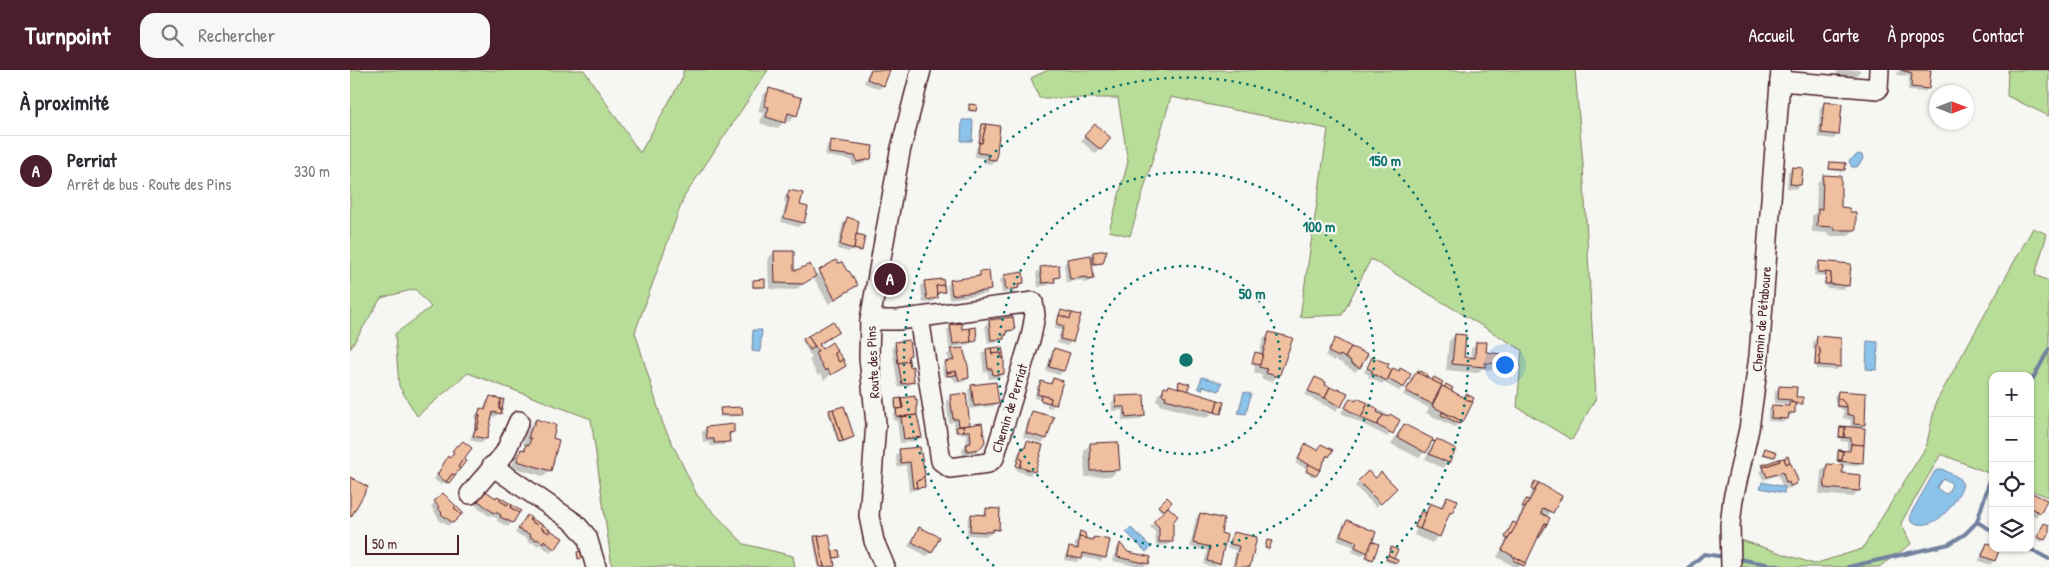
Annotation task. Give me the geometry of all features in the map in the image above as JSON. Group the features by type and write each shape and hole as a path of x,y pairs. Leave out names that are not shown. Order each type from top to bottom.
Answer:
{"street":[{"name":"Route des Pins","path":"885,567 874,541 869,516 876,423 869,358 870,320 900,152 921,70"},
{"path":"1780,76 1878,89 1879,70"},
{"name":"Chemin de Pétaboure","path":"1731,567 1730,525 1733,500 1749,429 1759,356 1780,76"},
{"name":"Chemin de Perriat","path":"870,320 898,320 919,317 1032,302 1035,315 1031,337 994,458 988,463 950,468 941,461 919,317"},
{"path":"470,494 505,453 519,421"},
{"path":"492,466 575,523 587,536 596,567"}],"green space":[{"path":"350,70 584,70 640,153 683,77 683,70 768,70 684,197 635,332 663,424 697,495 744,544 793,556 795,567 612,567 591,419 468,373 417,416 399,386 395,334 431,307 415,289 381,298 350,349"},
{"path":"1048,70 1575,70 1583,165 1596,398 1572,440 1517,407 1522,350 1371,259 1342,315 1300,317 1328,129 1171,97 1130,236 1109,231 1128,162 1118,98 1039,98 1031,78"},
{"path":"2008,70 2049,70 2049,116 2007,96"},
{"path":"2033,228 2047,234 2035,275 2049,281 2049,497 2034,491 2034,372 1989,372 1989,473 1941,454 1901,523 1911,544 1879,567 1740,567 1741,540 1814,564 1862,549 1926,447 1936,402"}],"water":[{"path":"962,120 973,120 972,141 961,141"},
{"path":"1858,154 1862,155 1863,159 1857,167 1852,167 1849,161"},
{"path":"753,330 762,330 760,352 752,351"},
{"path":"1867,341 1878,342 1877,370 1866,369"},
{"path":"1202,377 1222,383 1219,391 1203,386 1202,390 1198,388"},
{"path":"1244,392 1251,394 1246,414 1238,413"},
{"path":"1942,469 1959,478 1963,485 1950,508 1936,520 1929,524 1911,522 1910,515 1935,471","holes":["1945,479 1952,484 1948,493 1945,494 1937,487"]},
{"path":"1762,482 1785,487 1784,493 1760,488"},
{"path":"1131,528 1151,547 1146,552 1126,532"}],"building":[{"path":"871,70 890,70 884,86 867,79"},
{"path":"1901,70 1931,70 1929,89 1911,87 1912,73"},
{"path":"769,88 802,98 797,116 788,113 785,123 766,117 769,107 764,106"},
{"path":"1824,102 1842,104 1839,135 1821,133"},
{"path":"969,104 977,105 976,111 969,110"},
{"path":"982,124 986,124 982,143 979,143"},
{"path":"986,124 1000,126 996,160 988,159 987,154 978,153 979,143 982,143"},
{"path":"1095,124 1111,138 1101,150 1084,136"},
{"path":"830,140 873,146 871,159 857,162 855,156 829,153"},
{"path":"1830,162 1846,163 1845,170 1829,169"},
{"path":"1792,167 1803,168 1801,185 1790,184"},
{"path":"1823,175 1841,176 1841,207 1849,208 1850,212 1856,212 1856,230 1834,230 1834,227 1817,226 1818,209 1822,209"},
{"path":"789,190 803,193 800,205 808,207 804,223 784,218"},
{"path":"847,217 859,221 854,249 840,245"},
{"path":"856,234 865,236 862,251 854,249"},
{"path":"1107,250 1103,263 1094,264 1093,252"},
{"path":"774,251 794,251 794,270 810,264 816,276 803,284 775,283"},
{"path":"1091,255 1094,279 1087,280 1087,277 1070,279 1067,259"},
{"path":"836,260 838,263 842,262 858,285 835,299 819,270"},
{"path":"1819,261 1851,264 1849,286 1830,284 1831,273 1818,272"},
{"path":"1059,265 1060,277 1054,278 1055,282 1042,283 1040,267"},
{"path":"989,270 991,290 952,295 950,280 980,276 980,271"},
{"path":"1023,272 1024,283 1018,284 1019,288 1006,290 1004,275"},
{"path":"1826,272 1831,273 1830,284 1825,284"},
{"path":"765,279 765,287 753,287 753,280"},
{"path":"943,279 944,285 936,286 938,298 927,300 924,281"},
{"path":"944,285 945,292 937,293 936,286"},
{"path":"1061,310 1072,313 1070,319 1059,315"},
{"path":"1072,313 1081,315 1073,342 1060,339 1064,326 1057,324 1059,315 1070,319"},
{"path":"1013,317 1015,330 1006,331 1007,335 1004,335 1004,339 991,340 989,320"},
{"path":"833,321 839,332 819,344 822,349 832,342 837,351 834,353 839,362 843,359 846,366 831,375 827,369 825,371 815,353 818,351 808,336"},
{"path":"962,323 962,329 970,328 971,342 953,344 950,325"},
{"path":"976,327 977,341 971,342 970,328"},
{"path":"1269,332 1293,338 1279,377 1266,373 1267,369 1259,367"},
{"path":"1455,334 1466,335 1464,357 1475,358 1476,342 1487,342 1486,352 1501,354 1500,364 1485,363 1485,367 1452,364"},
{"path":"808,336 815,347 810,350 803,339"},
{"path":"1817,336 1841,338 1841,367 1819,365 1820,351 1819,347 1816,346"},
{"path":"1335,338 1351,347 1345,358 1328,352"},
{"path":"909,340 911,355 908,356 909,361 898,363 895,342"},
{"path":"1816,346 1819,347 1820,351 1819,365 1815,365"},
{"path":"1002,347 1004,358 1002,359 1001,353 992,354 991,348"},
{"path":"1351,347 1368,354 1360,368 1345,358"},
{"path":"963,348 969,378 959,380 956,371 947,373 945,362 954,360 950,349"},
{"path":"991,348 992,354 1001,353 1002,359 1004,358 1004,374 993,375 992,369 988,369 986,349"},
{"path":"1054,348 1070,353 1064,371 1049,367"},
{"path":"837,351 843,359 839,362 834,353"},
{"path":"1255,352 1263,354 1260,365 1252,363"},
{"path":"1372,357 1389,364 1387,367 1392,370 1387,381 1371,373 1373,371 1367,368"},
{"path":"909,361 910,367 913,366 914,382 902,384 898,363"},
{"path":"1393,368 1399,371 1400,368 1411,374 1404,388 1388,379"},
{"path":"1418,370 1427,374 1426,377 1417,372"},
{"path":"956,371 956,375 947,376 947,373"},
{"path":"1416,372 1442,385 1432,404 1406,391"},
{"path":"1315,377 1326,382 1325,385 1330,387 1325,398 1308,391"},
{"path":"1434,377 1443,382 1441,385 1432,380"},
{"path":"1053,378 1063,381 1056,405 1050,403 1051,398 1037,394 1041,381 1051,384"},
{"path":"1179,381 1190,384 1187,391 1178,389"},
{"path":"996,382 999,403 974,406 971,385"},
{"path":"1446,384 1453,388 1451,391 1444,387"},
{"path":"1169,385 1218,400 1215,412 1165,399 1166,396 1162,395 1164,387 1168,388"},
{"path":"1442,386 1473,402 1463,422 1432,406"},
{"path":"1779,386 1797,387 1796,397 1803,397 1803,404 1792,403 1792,400 1778,399"},
{"path":"1330,387 1348,393 1341,407 1325,398"},
{"path":"1838,391 1866,393 1865,425 1854,424 1854,416 1847,414 1847,407 1837,398"},
{"path":"966,393 970,425 959,426 958,419 953,419 950,395"},
{"path":"1466,394 1474,398 1472,402 1464,398"},
{"path":"1042,395 1051,398 1050,403 1040,400"},
{"path":"1144,395 1145,416 1126,418 1125,407 1116,407 1115,396"},
{"path":"490,396 501,399 499,409 502,409 501,414 493,412 487,439 473,436 480,416 478,416 480,408 485,410"},
{"path":"915,396 915,399 917,399 917,415 897,417 896,409 903,408 901,398"},
{"path":"901,398 903,408 896,409 895,399"},
{"path":"1350,398 1356,401 1357,398 1368,403 1361,418 1345,408"},
{"path":"1837,398 1842,400 1847,407 1837,406"},
{"path":"501,399 504,399 502,409 499,409"},
{"path":"1218,400 1224,402 1221,414 1215,412"},
{"path":"1789,402 1795,403 1795,413 1789,413 1788,419 1771,418 1772,405 1789,406"},
{"path":"1368,403 1378,409 1377,412 1383,415 1377,425 1361,418"},
{"path":"844,406 854,437 843,441 833,409"},
{"path":"742,407 743,415 721,415 720,408"},
{"path":"833,409 843,441 839,442 829,410"},
{"path":"1032,411 1054,417 1047,439 1026,433"},
{"path":"1442,412 1462,421 1460,424 1441,415"},
{"path":"1390,414 1400,420 1393,434 1377,425 1383,415 1388,417"},
{"path":"917,415 922,437 904,439 901,417"},
{"path":"478,416 480,416 477,430 475,429"},
{"path":"536,419 556,425 553,438 559,440 551,471 517,461 521,449 525,450 526,444 529,445 531,438 528,438"},
{"path":"982,423 985,442 980,449 967,451 966,444 971,443 970,431 964,431 963,426"},
{"path":"734,424 734,432 729,433 730,442 714,443 714,439 707,439 706,427"},
{"path":"1404,424 1433,439 1435,442 1432,441 1426,453 1397,437"},
{"path":"963,426 964,431 957,432 956,427"},
{"path":"1840,426 1865,428 1864,445 1851,444 1851,438 1839,437 1844,437 1845,427"},
{"path":"1840,427 1845,427 1844,437 1839,437"},
{"path":"1437,439 1456,449 1449,463 1429,454"},
{"path":"463,441 472,448 458,467 460,469 455,475 452,474 446,482 437,475 448,456 450,458 454,452 452,451"},
{"path":"1027,441 1043,445 1035,472 1020,467 1022,460 1019,457 1022,447 1025,448"},
{"path":"1118,442 1120,470 1091,471 1090,443"},
{"path":"1305,444 1318,450 1321,444 1333,450 1329,457 1327,455 1320,470 1298,459"},
{"path":"1851,444 1864,445 1863,463 1837,461 1842,460 1843,451 1838,450 1850,451"},
{"path":"920,447 925,475 916,481 917,488 913,488 910,462 901,463 899,449"},
{"path":"1765,448 1777,452 1775,457 1763,454"},
{"path":"1838,451 1843,451 1842,460 1838,460"},
{"path":"1788,456 1790,462 1786,464 1784,458"},
{"path":"1019,457 1022,460 1020,467 1016,466"},
{"path":"1784,458 1786,464 1790,462 1798,481 1790,486 1789,482 1786,483 1783,472 1767,477 1763,467"},
{"path":"463,459 466,461 460,469 458,467"},
{"path":"1779,459 1780,461 1763,467 1762,465"},
{"path":"1309,464 1320,470 1316,476 1306,471"},
{"path":"1827,464 1843,465 1842,473 1861,475 1860,491 1824,488"},
{"path":"1368,471 1376,478 1381,472 1397,488 1381,504 1358,481"},
{"path":"452,474 455,475 449,483 446,482"},
{"path":"924,476 925,487 917,488 916,481"},
{"path":"350,477 368,487 351,517 350,516"},
{"path":"1535,481 1539,483 1534,491 1531,489"},
{"path":"1539,483 1562,496 1553,513 1543,508 1541,513 1550,518 1547,524 1545,523 1526,563 1502,550"},
{"path":"484,490 496,498 497,496 501,498 499,500 507,505 509,503 512,505 511,508 519,513 513,523 500,517 501,515 494,513 477,500"},
{"path":"443,493 456,506 454,508 461,515 453,523 441,514 439,507 434,501"},
{"path":"2034,494 2047,500 2041,513 2034,510"},
{"path":"1447,496 1458,500 1452,513 1450,512 1440,537 1420,529 1430,503 1442,508"},
{"path":"1167,497 1172,502 1164,511 1158,506"},
{"path":"501,498 509,503 507,505 499,500"},
{"path":"1526,499 1529,500 1525,508 1522,507"},
{"path":"512,505 521,511 519,513 511,508"},
{"path":"456,506 463,513 461,515 454,508"},
{"path":"1168,507 1178,516 1173,522 1173,542 1159,542 1159,528 1153,522"},
{"path":"986,508 1000,509 999,530 993,529 993,532 970,531 971,514 986,515"},
{"path":"1421,511 1426,513 1420,529 1415,527"},
{"path":"1200,513 1224,519 1221,533 1227,535 1220,564 1207,561 1210,547 1193,543"},
{"path":"527,515 531,518 529,520 537,525 539,523 543,525 541,528 549,533 550,530 563,538 555,550 544,540 543,543 518,529"},
{"path":"531,518 539,523 537,525 529,520"},
{"path":"1347,520 1376,532 1368,553 1355,547 1357,542 1340,535"},
{"path":"1513,522 1517,524 1508,539 1505,537"},
{"path":"1545,523 1547,524 1539,538 1538,537"},
{"path":"2044,523 2049,525 2049,533 2045,540 2037,537"},
{"path":"543,525 550,530 549,533 541,528"},
{"path":"919,527 940,537 932,553 912,542"},
{"path":"1080,531 1085,533 1086,539 1079,537"},
{"path":"1233,532 1257,537 1250,567 1234,567 1239,546 1230,544"},
{"path":"829,534 835,566 824,567 818,536"},
{"path":"814,536 818,536 824,567 820,567"},
{"path":"1079,537 1093,540 1094,537 1110,540 1106,558 1083,553 1082,559 1067,556 1069,547 1078,549"},
{"path":"1267,540 1272,541 1269,549 1265,548"},
{"path":"1372,541 1379,544 1373,560 1366,557"},
{"path":"1120,543 1128,552 1151,557 1149,564 1117,557"},
{"path":"1987,543 1989,544 1989,552 1998,552 1995,561 1982,556"},
{"path":"1391,547 1398,550 1394,558 1388,555"},
{"path":"839,550 840,557 834,558 832,551"},
{"path":"581,551 583,558 578,559 577,552"},
{"path":"1388,555 1398,560 1397,563 1386,559"},
{"path":"1515,557 1526,563 1524,566 1513,560"}],"waterway":[{"path":"2034,377 2049,349"},
{"path":"1848,567 1949,544 1965,534 1977,522 1989,483"},
{"path":"1977,522 1989,529"},
{"path":"2034,551 2049,559"},
{"path":"1689,567 1704,554 1725,557"},
{"path":"1738,559 1783,567"}],"place":[{"name":"Perriat","path":"890,279"}]}
